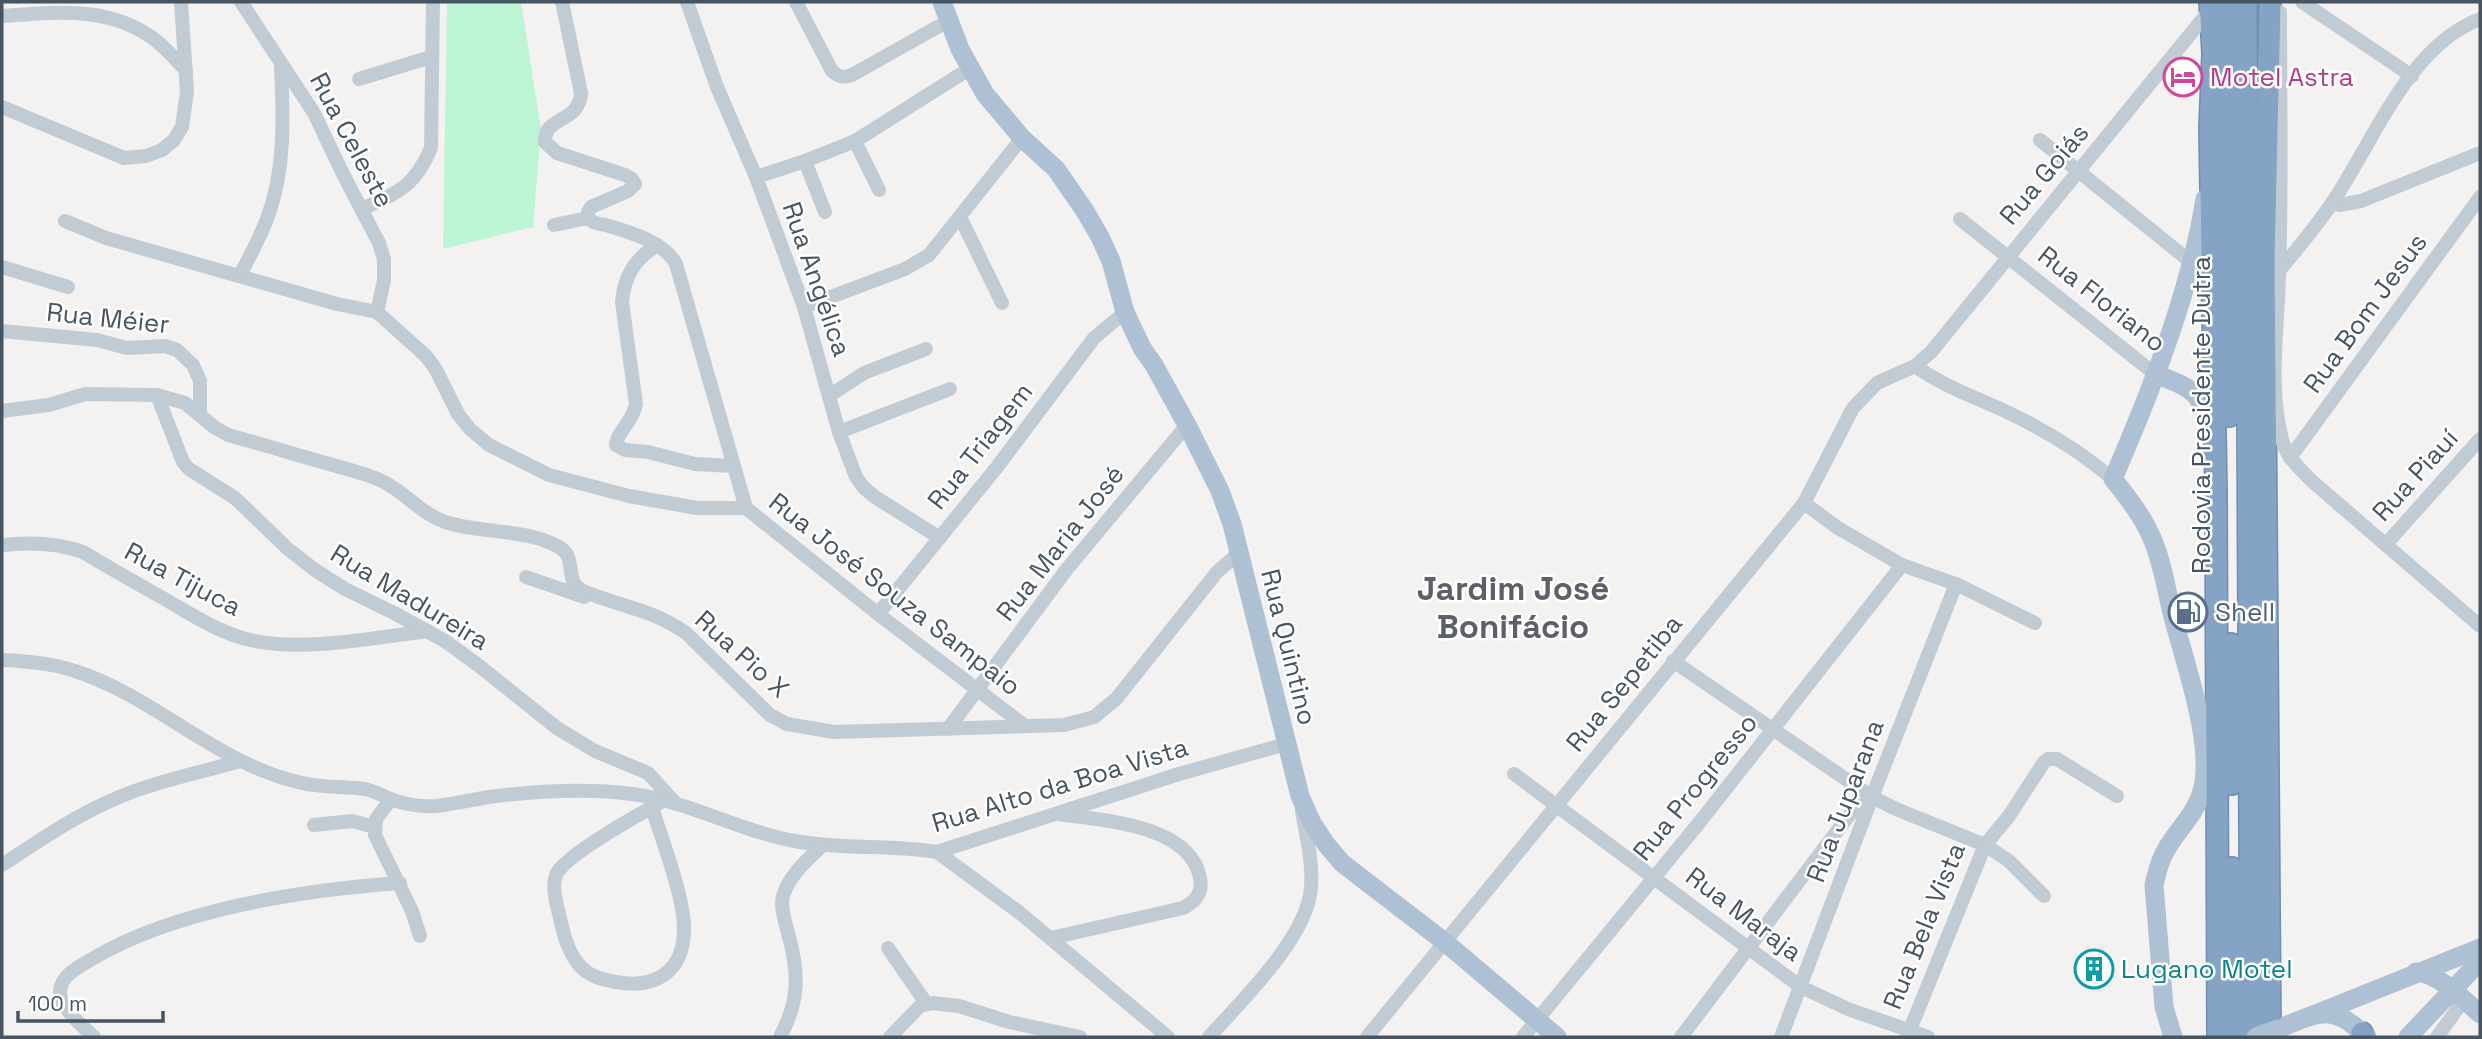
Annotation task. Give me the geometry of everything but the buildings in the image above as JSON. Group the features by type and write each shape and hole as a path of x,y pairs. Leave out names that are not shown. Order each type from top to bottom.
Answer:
{"highway":[{"name":"Rodovia Presidente Dutra","path":"2246,2 2254,1037"},
{"path":"2270,2 2264,259 2274,1033"},
{"name":"Rodovia Presidente Dutra","path":"2216,4 2228,276 2234,1037"},
{"path":"2216,4 2211,163 2216,460 2218,1037"},
{"path":"2213,53 2228,276"}],"main road":[{"name":"Rua Quintino","path":"945,11 969,69 985,94 1023,138 1055,169 1100,237 1111,261 1125,312 1142,348 1187,425 1220,491 1232,524 1300,796"},
{"path":"2162,1037 2164,1007 2154,885 2165,851 2200,799 2205,761 2197,710 2156,547 2144,521 2113,479 2141,414 2192,263 2199,238 2211,163"},
{"name":"Rua Floriano","path":"2155,374 2190,389"},
{"path":"2141,414 2166,394 2190,389 2204,407 2216,460"},
{"path":"1300,796 1311,823 1342,863 1446,943 1557,1037"},
{"path":"2254,1037 2274,1033 2379,987 2480,948"},
{"path":"2408,1037 2457,996 2480,961"},
{"path":"2416,972 2431,974 2480,1014"},
{"path":"2364,1036 2360,1010 2379,987"},
{"path":"2164,1007 2173,1037"},
{"path":"2308,1017 2339,1016 2350,1020 2364,1036"}],"street":[{"path":"2,107 124,158 146,156 162,150 174,140 183,127 187,92 181,2"},
{"name":"Rua Celeste","path":"241,2 314,113 379,243 384,259 384,280 377,312"},
{"path":"362,209 396,193 411,182 422,168 431,148 433,2"},
{"path":"562,2 581,93 580,102 572,113 550,127 545,134 545,142 556,153 625,175 635,184 628,191 591,207 588,218 592,222 607,225 664,248 676,264 746,508"},
{"name":"Rua Angélica","path":"687,2 717,87 756,177 804,307 839,432 856,477 864,488 940,538"},
{"path":"796,2 832,71 837,76 844,77 852,75 945,11"},
{"path":"2280,2 2276,363 2277,416 2282,443 2290,458 2313,482 2480,626"},
{"path":"2302,2 2412,76"},
{"name":"Rua Goiás","path":"1915,366 1931,352 2216,4"},
{"path":"2,16 57,12 92,13 111,17 132,26 158,43 186,70"},
{"path":"2279,271 2332,203 2412,76 2441,42 2466,24 2480,19"},
{"path":"359,79 431,57"},
{"path":"240,275 268,216 276,191 283,128 281,64"},
{"path":"756,177 856,141 969,69"},
{"path":"804,307 918,264 939,245 1023,138"},
{"path":"2040,139 2192,263"},
{"path":"856,141 878,190"},
{"path":"2332,203 2340,205 2361,201 2480,153"},
{"path":"805,161 825,212"},
{"name":"Rua Bom Jesus","path":"2290,458 2480,197"},
{"path":"554,225 588,218"},
{"path":"960,218 1002,303"},
{"name":"Rua Floriano","path":"1960,219 2155,374"},
{"path":"65,221 106,238 337,304 377,312"},
{"path":"657,245 639,260 626,277 622,302 636,404 634,415 616,440 616,445 625,450 649,452 695,464 733,466"},
{"path":"2,267 68,287"},
{"name":"Rua José Souza Sampaio","path":"377,312 426,356 458,414 488,445 549,475 660,503 697,508 746,508 878,614 1025,726"},
{"name":"Rua Triagem","path":"878,614 997,467 1094,338 1125,312"},
{"name":"Rua Méier","path":"2,331 97,340 128,348 165,346 177,349 193,366 200,381 200,415"},
{"path":"829,396 864,373 926,349"},
{"path":"1915,366 1941,383 2044,430 2096,464 2113,479"},
{"name":"Rua Sepetiba","path":"1367,1037 1804,503 1853,408 1877,383 1915,366"},
{"path":"839,432 950,389"},
{"path":"2,411 49,405 85,394 157,395 186,403 200,415"},
{"name":"Rua Madureira","path":"157,395 188,469 235,498 288,549 315,570 345,589 427,631 478,664 557,728 595,751 648,773 664,804"},
{"name":"Rua Pio X","path":"200,415 228,435 383,482 413,505 445,522 505,531 559,546 570,558 572,579 580,590 653,614 686,634 755,702 787,724 834,732 1080,722 1105,709 1115,699 1217,572 1239,553"},
{"name":"Rua Maria José","path":"948,729 1067,569 1187,425"},
{"name":"Rua Piauí","path":"2387,544 2480,439"},
{"path":"1804,503 1848,534 1902,565 1956,584 2035,623"},
{"name":"Rua Tijuca","path":"2,545 66,546 83,552 214,628 249,640 296,644 427,631"},
{"name":"Rua Progresso","path":"1523,1037 1902,565"},
{"path":"526,577 590,599 602,596"},
{"name":"Rua Juparana","path":"1781,1037 1956,584"},
{"name":"Rua Alto da Boa Vista","path":"2,660 74,670 126,694 240,761 302,783 365,789 411,804 436,806 531,793 579,791 633,794 793,841 823,845 908,847 937,852 1055,813 1286,744"},
{"path":"1673,661 1871,800 1986,845 2009,861 2044,896"},
{"name":"Rua Bela Vista","path":"1909,1034 1986,845 2009,816 2040,768 2048,759 2057,759 2117,796"},
{"path":"2,865 58,828 116,798 144,787 240,761"},
{"name":"Rua Maraja","path":"1514,774 1801,987 1909,1034 1928,1037"},
{"name":"Rua Quintino","path":"1209,1037 1275,961 1307,910 1311,888 1311,861 1300,796"},
{"path":"391,799 376,819 375,835 400,883 420,936"},
{"path":"1681,1037 1847,818 1857,807 1871,800"},
{"path":"664,804 684,929 682,947 675,964 653,982 636,985 612,982 592,975 575,960 563,932 554,881 567,863 610,831 664,804"},
{"path":"1051,938 1183,908 1195,901 1201,882 1193,858 1162,835 1116,823 1055,813"},
{"path":"314,825 352,821 374,827"},
{"path":"780,1037 794,1001 797,982 795,958 783,913 782,897 790,880 803,863 823,845"},
{"path":"937,852 1051,938 1168,1037"},
{"path":"94,1037 65,1007 60,991 62,981 71,972 108,949 133,937 190,919 272,898 339,888 400,883"},
{"path":"888,948 926,1003"},
{"path":"2437,1037 2457,996"},
{"path":"890,1037 907,1018 926,1003 959,1006 1009,1022 1080,1037"}],"green space":[{"path":"447,2 521,2 541,129 533,227 443,249"}],"place":[{"name":"Motel Astra","path":"2183,77"},
{"name":"Shell","path":"2188,612"},
{"name":"Lugano Motel","path":"2094,969"}],"district":[{"name":"Jardim José Bonifácio","path":"1513,607"}]}
